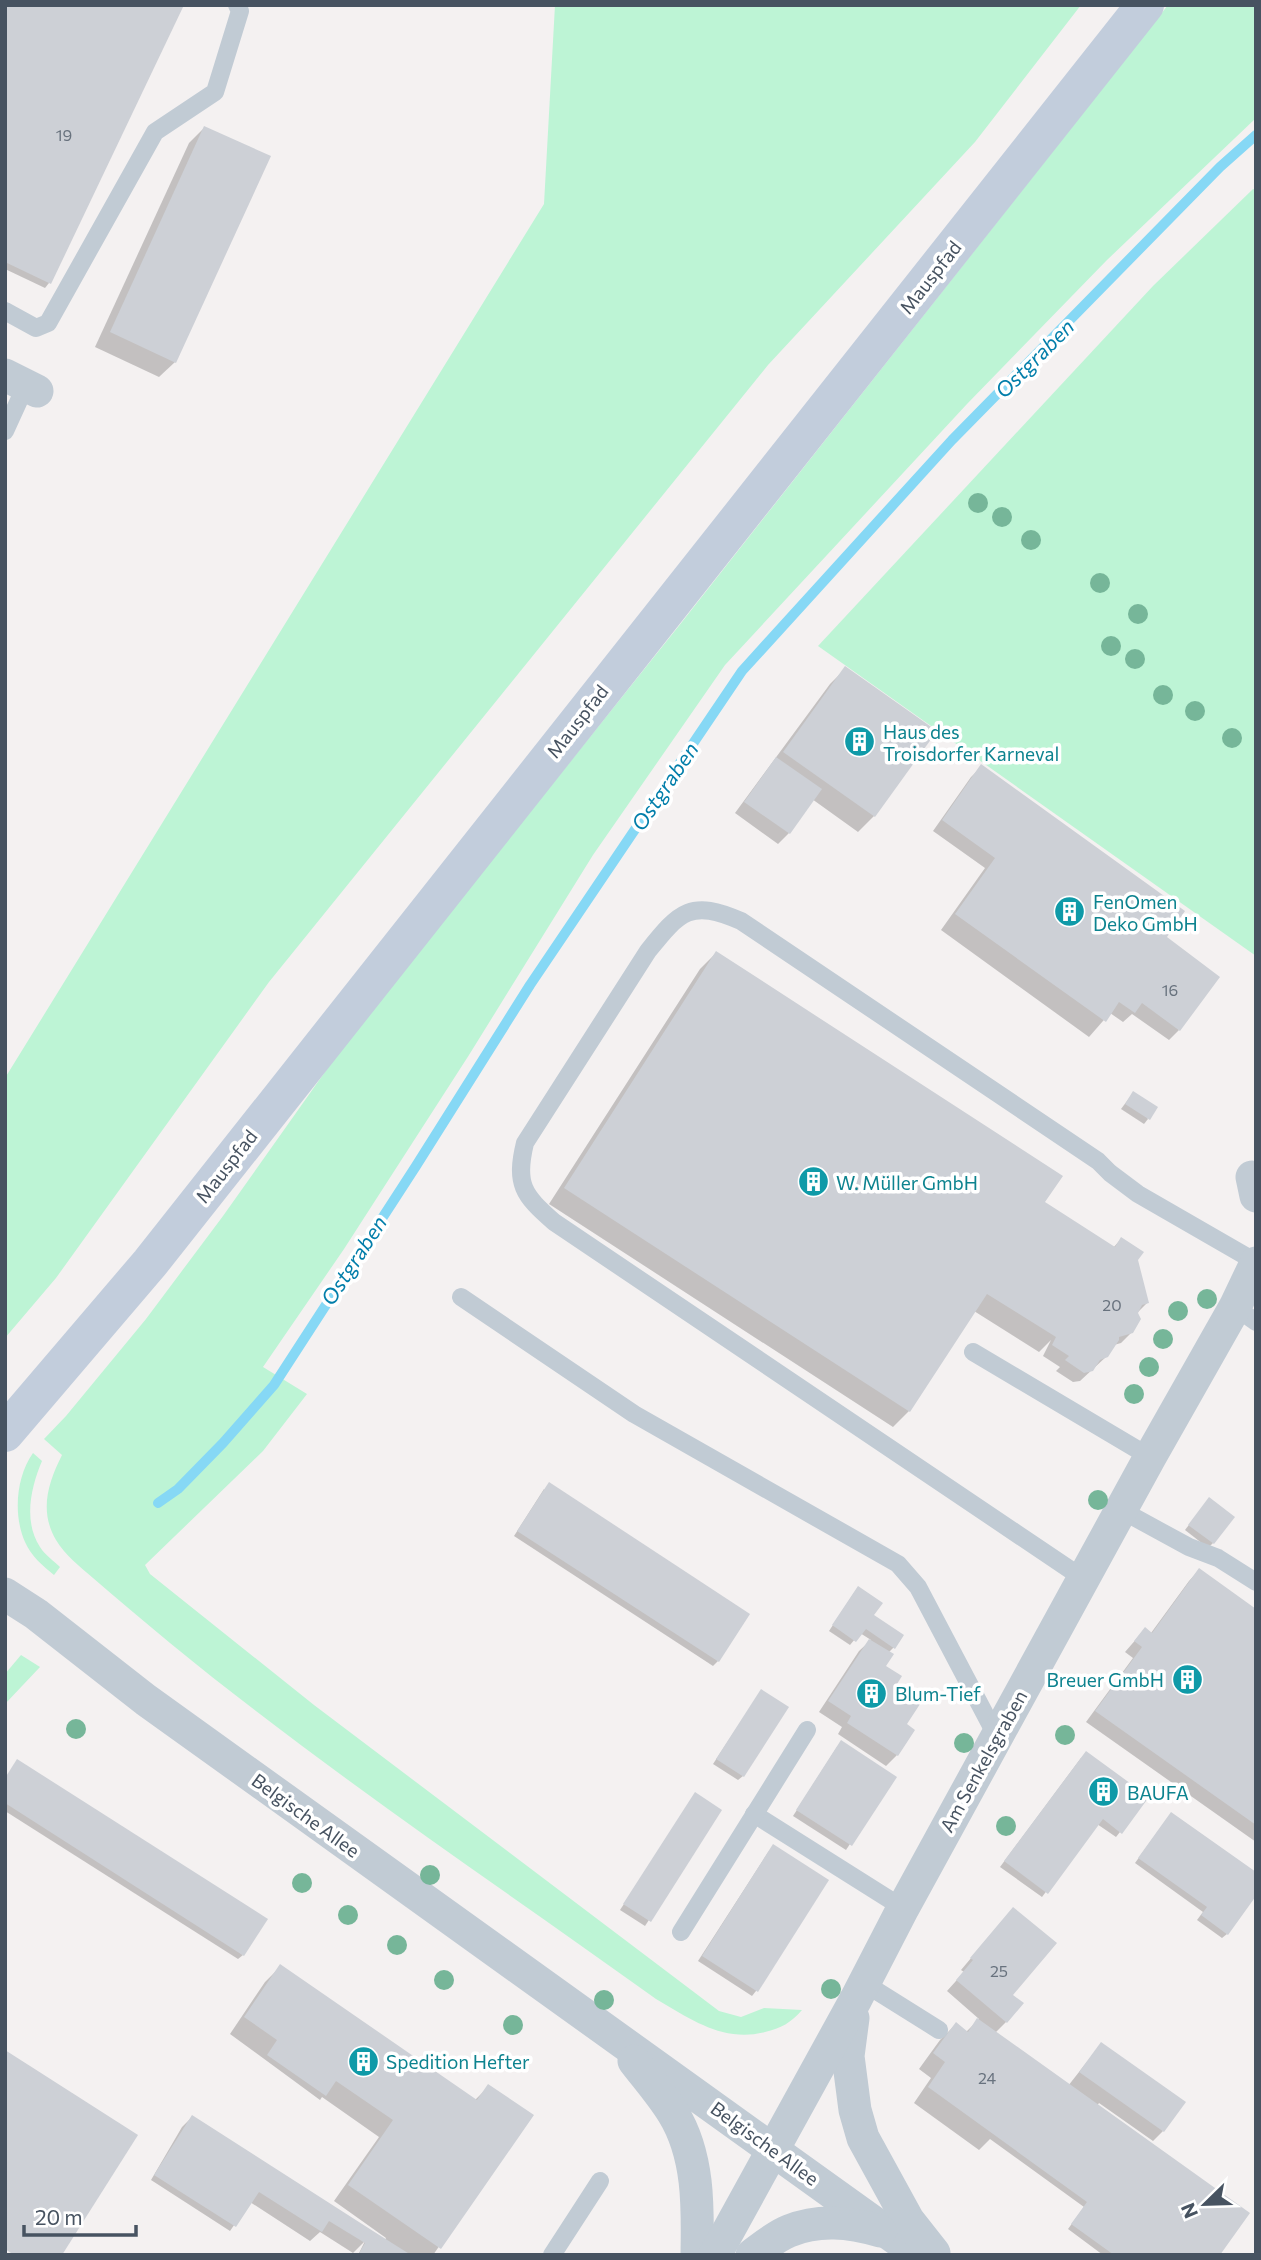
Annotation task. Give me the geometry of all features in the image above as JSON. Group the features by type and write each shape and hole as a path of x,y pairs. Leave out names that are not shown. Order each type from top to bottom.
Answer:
{"street":[{"name":"Mauspfad","path":"5,1433 150,1263 1145,5"},
{"path":"1256,1178 1252,1177 1256,1196"},
{"name":"Am Senkelsgraben","path":"715,2255 1150,1457 1245,1314 1256,1263"},
{"name":"Belgische Allee","path":"5,1594 36,1614 146,1700 919,2255"},
{"path":"860,1991 848,2056 855,2110 863,2138 908,2220 936,2255"},
{"name":"Belgische Allee","path":"610,2032 673,2114 682,2132 691,2157 698,2203 697,2255"},
{"path":"752,2255 787,2231 828,2221 859,2225 890,2234"}],"lane":[{"path":"5,311 36,328 48,323 155,132 215,92 240,11 237,5"},
{"path":"5,431 23,384"},
{"path":"1084,1579 554,1222 534,1205 523,1189 519,1167 525,1143 648,951 666,929 680,915 700,909 720,912 741,921 1098,1161 1138,1194 1256,1263"},
{"path":"461,1297 634,1414 898,1564 918,1587 997,1737"},
{"path":"973,1352 1150,1457"},
{"path":"1121,1510 1189,1548 1217,1558 1256,1582"},
{"path":"681,1932 807,1730"},
{"path":"754,1814 903,1908"},
{"path":"860,1991 939,2029"},
{"path":"552,2255 600,2180"}],"green space":[{"path":"555,5 1081,5 975,142 768,365 269,982 56,1278 5,1338 5,1078 544,204"},
{"path":"1168,5 1256,5 1256,118 1107,260 967,404 725,665 593,855 344,1249 263,1367 307,1394 263,1451 145,1565 150,1574 314,1705 719,2011 741,2017 764,2008 802,2010 785,2024 765,2032 750,2035 721,2032 656,1999 349,1781 229,1690 83,1570 64,1551 51,1529 47,1497 62,1455 44,1439 146,1319 223,1216 349,1038 678,627"},
{"path":"1253,189 1256,190 1256,956 818,646 1153,286"},
{"path":"33,1453 42,1461 32,1493 30,1515 40,1547 60,1567 54,1575 31,1552 25,1542 19,1520 20,1485"},
{"path":"21,1655 40,1667 5,1704 5,1674"}],"building":[{"path":"5,5 184,5 51,284 5,262"},
{"path":"204,126 271,156 176,363 110,332"},
{"name":"Haus des Troisdorfer Karneval","path":"845,666 937,731 875,817 783,752"},
{"path":"776,757 822,789 790,834 744,802"},
{"name":"FenOmen Deko GmbH","path":"981,764 1185,911 1167,937 1220,977 1180,1031 1142,1003 1135,1013 1119,1002 1106,1022 955,914 995,858 942,820"},
{"name":"W. Müller GmbH","path":"716,951 1063,1176 1045,1202 1115,1247 1121,1237 1144,1252 1138,1260 1149,1303 1142,1305 1138,1313 1141,1319 1133,1333 1119,1337 1108,1357 1100,1360 1093,1371 1084,1373 1065,1360 1069,1356 1052,1345 1056,1337 987,1294 910,1412 564,1188"},
{"path":"1133,1091 1158,1107 1150,1120 1125,1104"},
{"path":"549,1482 750,1614 719,1662 517,1531"},
{"path":"1209,1497 1235,1517 1214,1544 1188,1525"},
{"name":"Breuer GmbH","path":"1199,1568 1256,1609 1256,1825 1095,1711 1142,1647 1134,1641 1145,1627 1152,1633"},
{"path":"858,1586 883,1603 874,1615 904,1635 895,1649 866,1629 856,1642 832,1625"},
{"name":"Blum-Tief","path":"869,1639 894,1654 886,1666 902,1676 897,1684 922,1701 907,1724 915,1730 898,1756 847,1723 851,1716 828,1701"},
{"path":"761,1689 789,1707 744,1777 716,1759"},
{"path":"841,1740 897,1777 852,1846 796,1810"},
{"path":"1086,1751 1149,1797 1122,1834 1103,1819 1048,1894 1004,1861"},
{"path":"17,1759 268,1919 244,1956 5,1803 5,1778"},
{"path":"695,1792 722,1810 651,1922 623,1904"},
{"path":"1171,1812 1256,1872 1256,1896 1228,1935 1201,1915 1207,1907 1138,1858"},
{"path":"773,1844 829,1880 758,1992 702,1956"},
{"path":"1013,1907 1057,1943 1013,1995 1024,2003 1007,2023 956,1980 973,1960 970,1958"},
{"name":"Spedition Hefter","path":"280,1964 477,2100 488,2084 534,2115 441,2249 348,2185 393,2120 336,2081 326,2096 267,2055 277,2040 244,2017"},
{"path":"977,2018 1250,2213 1220,2255 1114,2255 1071,2224 1087,2202 928,2087 945,2062 933,2053 956,2022 968,2032"},
{"path":"1101,2042 1186,2102 1164,2132 1079,2072"},
{"path":"5,2050 138,2135 62,2255 14,2255 5,2249"},
{"path":"192,2115 411,2255 358,2255 365,2243 329,2221 322,2232 259,2192 236,2227 154,2175"}],"waterway":[{"name":"Ostgraben","path":"158,1503 178,1489 274,1385 530,985 742,671 952,440 1220,167 1256,135"}],"place":[{"name":"Haus des Troisdorfer Karneval","path":"860,742"},
{"name":"FenOmen Deko GmbH","path":"1070,912"},
{"name":"W. Müller GmbH","path":"813,1182"},
{"name":"Breuer GmbH","path":"1187,1679"},
{"name":"Blum-Tief","path":"872,1693"},
{"name":"BAUFA","path":"1104,1792"},
{"name":"Spedition Hefter","path":"363,2061"}]}
